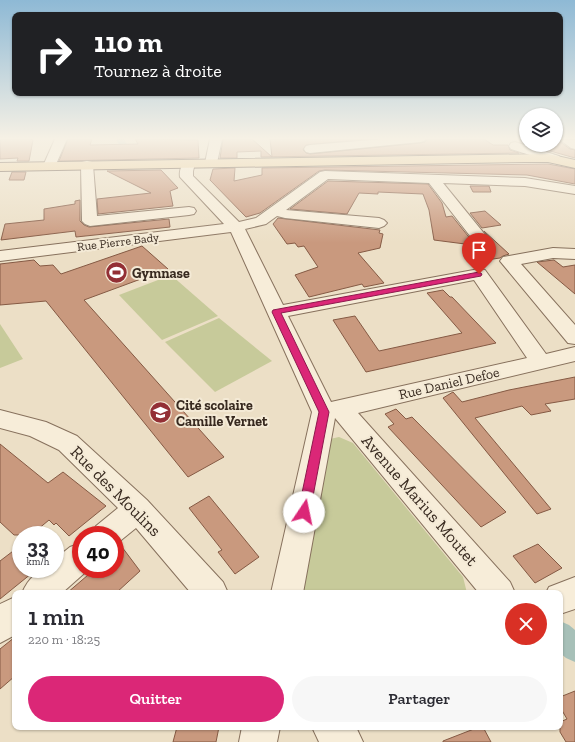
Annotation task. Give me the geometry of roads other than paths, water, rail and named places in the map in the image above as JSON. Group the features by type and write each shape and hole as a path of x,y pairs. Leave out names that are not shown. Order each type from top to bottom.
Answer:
{"street":[{"path":"87,174 90,221 189,211"},
{"name":"Avenue Marius Moutet","path":"186,174 187,177 236,227 276,312 332,410 496,590"},
{"path":"325,175 525,182 575,190"},
{"name":"Rue Pierre Bady","path":"0,256 236,227 261,221 325,175"},
{"path":"433,179 484,242"},
{"path":"275,211 285,214 378,223"},
{"path":"575,254 553,254 509,261 575,338"},
{"path":"276,312 479,274 541,362"},
{"name":"Rue Daniel Defoe","path":"332,410 575,354"},
{"path":"288,590 332,410"},
{"name":"Rue des Moulins","path":"0,419 37,428 68,443 137,509 209,590"},
{"path":"117,526 137,509"},
{"path":"42,590 72,565"},
{"path":"563,597 575,593"},
{"path":"0,626 12,616"},
{"path":"258,742 260,730"},
{"path":"334,730 344,742"}],"waterway":[{"path":"563,637 575,649"}],"place":[{"name":"Gymnase","path":"116,273"},
{"name":"Cité scolaire Camille Vernet","path":"161,413"}]}
